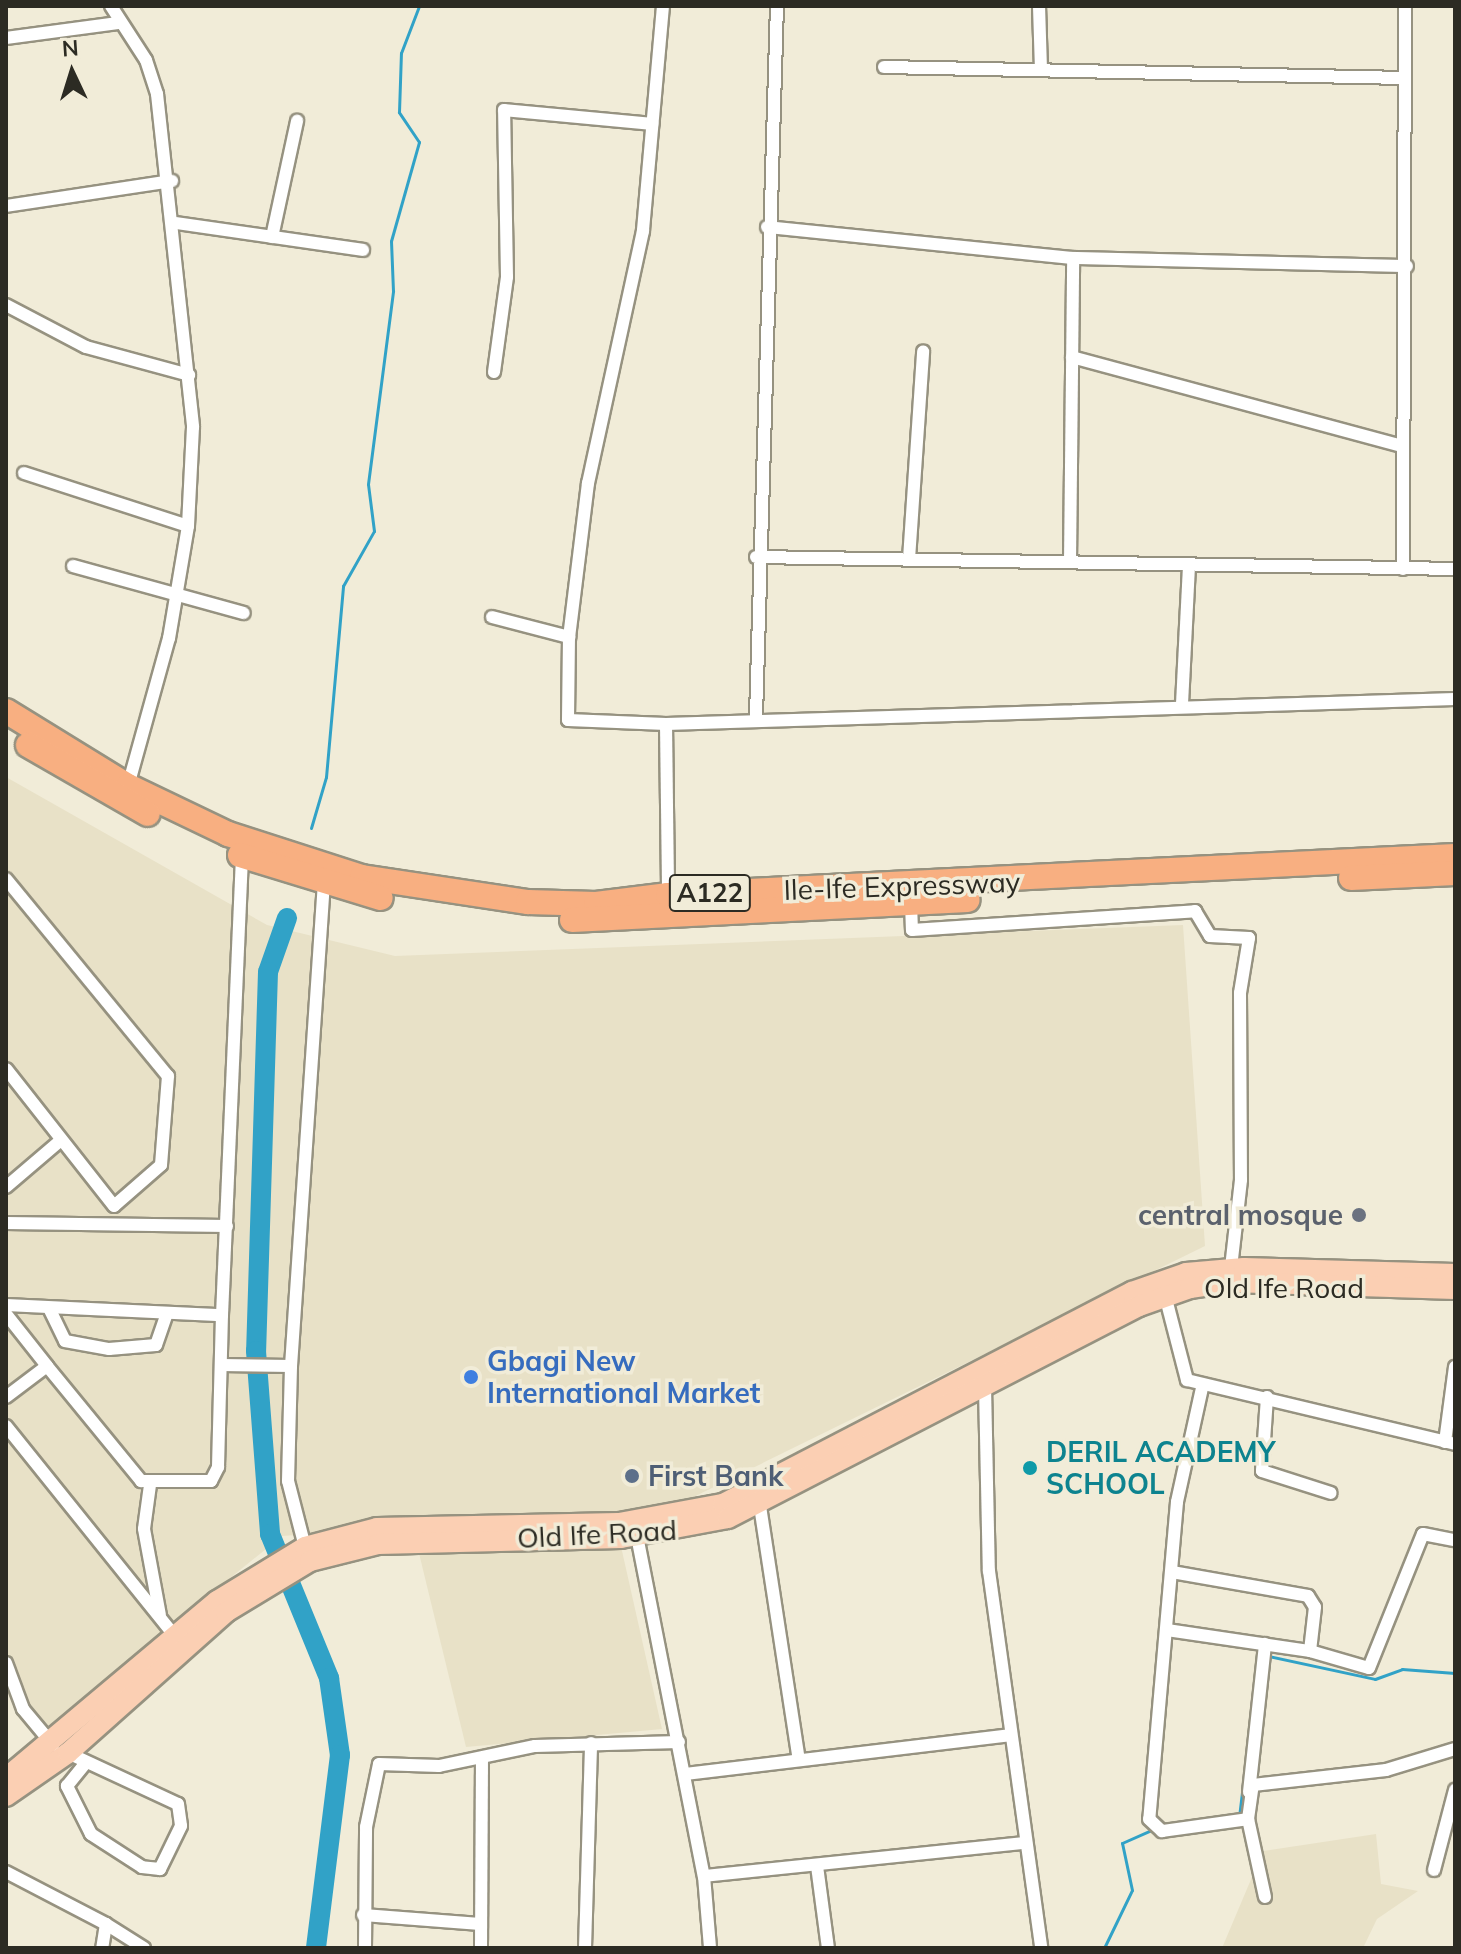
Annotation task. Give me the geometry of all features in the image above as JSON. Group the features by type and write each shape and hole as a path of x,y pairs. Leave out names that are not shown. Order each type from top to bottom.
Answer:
{"highway":[{"name":"Ile-Ife Expressway","path":"6,711 128,786 275,851 424,890 584,904 668,895 1455,856"},
{"name":"Ile-Ife Expressway","path":"6,730 109,795 242,856 324,885 440,908 561,920 1455,873"}],"main road":[{"name":"Old Ife Road","path":"378,1536 637,1536 694,1528 760,1506 876,1436 1132,1292 1186,1273 1231,1268 1455,1274"},
{"name":"Old Ife Road","path":"6,1778 69,1754 175,1636 281,1566 378,1536 619,1523 691,1513 985,1387 1165,1295 1231,1282 1455,1289"},
{"name":"Old Ife Road","path":"6,1796 69,1754 183,1647 281,1566"}],"street":[{"path":"111,6 118,23 153,77 172,181 189,375 188,526 160,687 128,786"},
{"path":"663,6 643,231 588,483 569,637 568,720 666,724 756,716 1455,699"},
{"path":"756,716 756,557 777,6"},
{"path":"1039,6 1041,69"},
{"path":"1403,569 1402,446 1407,266 1403,78 1405,6"},
{"path":"6,38 118,23"},
{"path":"884,67 1403,78"},
{"path":"494,372 507,277 504,110 652,124"},
{"path":"272,237 297,121"},
{"path":"6,206 172,181"},
{"path":"176,223 363,250"},
{"path":"767,227 1073,258 1407,266"},
{"path":"1070,562 1073,258"},
{"path":"6,305 86,347 189,375"},
{"path":"909,559 923,351"},
{"path":"1072,357 1402,446"},
{"path":"24,473 188,526"},
{"path":"756,557 1070,562 1189,568 1455,569"},
{"path":"73,566 175,600 244,613"},
{"path":"1182,704 1189,568"},
{"path":"492,617 569,637"},
{"path":"666,724 668,895"},
{"path":"6,1314 128,1469 150,1485 216,1477 224,1365 222,1315 242,856"},
{"path":"6,879 170,1082 162,1163 118,1208"},
{"path":"281,1566 288,1481 288,1366 324,885"},
{"path":"911,903 912,930 1195,911 1210,936 1249,938 1240,993 1241,1180 1231,1268"},
{"path":"6,1069 118,1208 119,1224"},
{"path":"6,1187 61,1140"},
{"path":"6,1223 227,1226"},
{"path":"1165,1295 1179,1366 1202,1388 1267,1397 1450,1443 1455,1367"},
{"path":"6,1305 166,1316 222,1315"},
{"path":"50,1310 65,1341 109,1349 156,1345 166,1316"},
{"path":"224,1365 288,1366"},
{"path":"6,1397 47,1366"},
{"path":"985,1387 987,1552 1023,1843 1041,1948"},
{"path":"1202,1388 1177,1502 1149,1819 1162,1831 1248,1819"},
{"path":"1267,1397 1262,1471 1331,1493"},
{"path":"6,1426 175,1636"},
{"path":"150,1485 144,1529 160,1616"},
{"path":"760,1506 798,1755"},
{"path":"1167,1630 1310,1651 1374,1665 1423,1534 1455,1540"},
{"path":"637,1536 704,1876 707,1947"},
{"path":"1172,1572 1314,1600 1310,1651"},
{"path":"1265,1644 1248,1819 1265,1897"},
{"path":"6,1663 23,1709 69,1754 178,1804 181,1826 160,1869 142,1867 91,1834 67,1786 69,1754"},
{"path":"685,1774 798,1755 1010,1735"},
{"path":"365,1948 366,1827 379,1764 482,1759 502,1750 591,1743 679,1742"},
{"path":"585,1948 591,1743"},
{"path":"1249,1792 1269,1782 1386,1770 1455,1749"},
{"path":"481,1948 482,1759"},
{"path":"1434,1870 1455,1790"},
{"path":"704,1876 1023,1843"},
{"path":"817,1866 828,1948"},
{"path":"6,1872 106,1924 144,1948"},
{"path":"363,1915 481,1924"},
{"path":"102,1948 106,1924"}],"shaded area":[{"name":"Gbagi New International Market","path":"6,777 267,925 395,956 1183,925 1205,1246 669,1509 282,1536 44,1729 6,1680"},
{"path":"620,1542 662,1729 466,1747 417,1545"},
{"path":"1376,1834 1381,1884 1418,1891 1377,1919 1363,1948 1222,1948 1263,1851"}],"waterway":[{"path":"311,828 326,777 343,586 374,531 368,484 393,291 391,241 419,142 399,112 401,53 419,6"},
{"path":"287,918 268,972 256,1351 270,1534 329,1678 340,1755 316,1948"},
{"path":"1268,1656 1375,1679 1402,1669 1455,1673"},
{"path":"1239,1817 1249,1734"},
{"path":"1104,1948 1132,1890 1122,1843 1154,1829"}],"place":[{"name":"central mosque","path":"1359,1215"},
{"name":"Gbagi New International Market","path":"471,1377"},
{"name":"DERIL ACADEMY SCHOOL","path":"1030,1468"},
{"name":"First Bank","path":"632,1476"}]}
